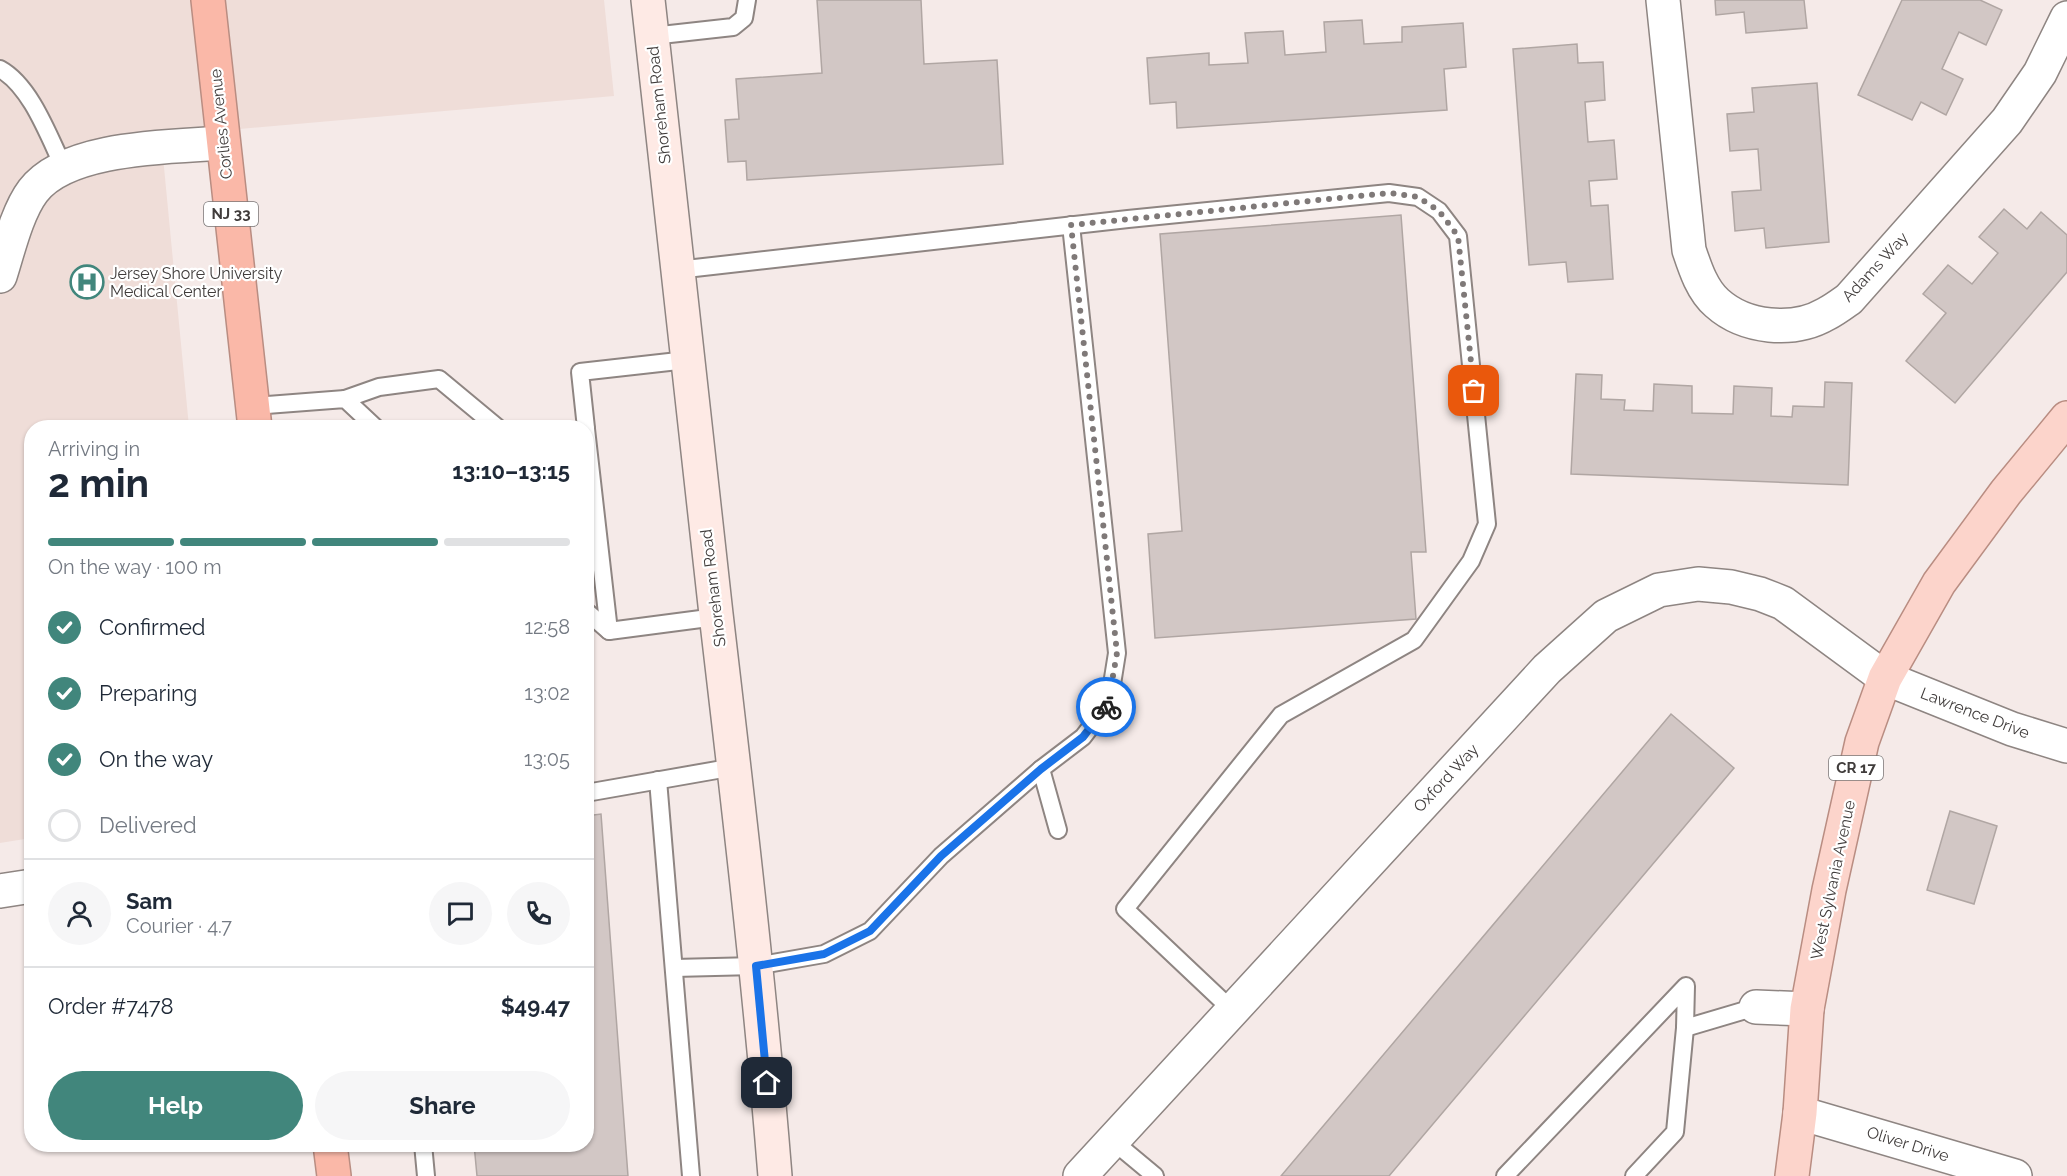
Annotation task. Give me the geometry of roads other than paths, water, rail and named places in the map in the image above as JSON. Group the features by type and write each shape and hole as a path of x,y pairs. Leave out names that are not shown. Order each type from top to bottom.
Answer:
{"highway":[{"name":"Corlies Avenue","path":"208,0 254,417"},
{"path":"331,1152 334,1176"}],"main road":[{"name":"West Sylvania Avenue","path":"1792,1176 1800,1113 1807,1009 1862,742 1885,678 1939,583 2006,492 2067,418"}],"street":[{"name":"Shoreham Road","path":"648,0 756,966 775,1176"},
{"name":"Adams Way","path":"1663,0 1689,250 1698,275 1715,303 1737,317 1769,326 1796,324 1824,315 1849,298 2007,121 2040,73 2067,18"},
{"path":"0,276 16,224 32,192 46,178 86,159 125,151 223,143"},
{"name":"Oxford Way","path":"1080,1176 1547,669 1606,616 1659,590 1698,584 1731,587 1760,594 1783,603 1885,678"},
{"name":"Lawrence Drive","path":"1885,678 2012,729 2067,746"},
{"path":"0,891 24,887"},
{"path":"1756,1007 1807,1009"},
{"name":"Oliver Drive","path":"1800,1113 2015,1176"}],"lane":[{"path":"652,36 733,27 744,18 747,0"},
{"path":"3,71 20,86 39,116 64,168"},
{"path":"677,270 1071,225 1389,193 1418,197 1439,211 1458,236 1487,524 1471,561 1414,640 1281,715 1125,909 1233,1011"},
{"path":"674,969 756,966 824,954 870,931 941,856 1041,769 1083,737 1108,704 1117,653 1071,225"},
{"path":"585,420 580,372 687,360"},
{"path":"254,417 345,399 379,387 439,379 488,420"},
{"path":"345,399 367,420"},
{"path":"594,526 609,631"},
{"path":"594,618 609,631 716,617"},
{"path":"594,792 734,767"},
{"path":"1041,769 1058,830"},
{"path":"658,780 691,1176"},
{"path":"1504,1176 1686,986 1685,1028 1675,1132 1634,1176"},
{"path":"1685,1028 1756,1007"},
{"path":"1113,1141 1155,1176"},
{"path":"424,1152 426,1176"}],"place":[{"name":"Jersey Shore University Medical Center","path":"87,282"}]}
